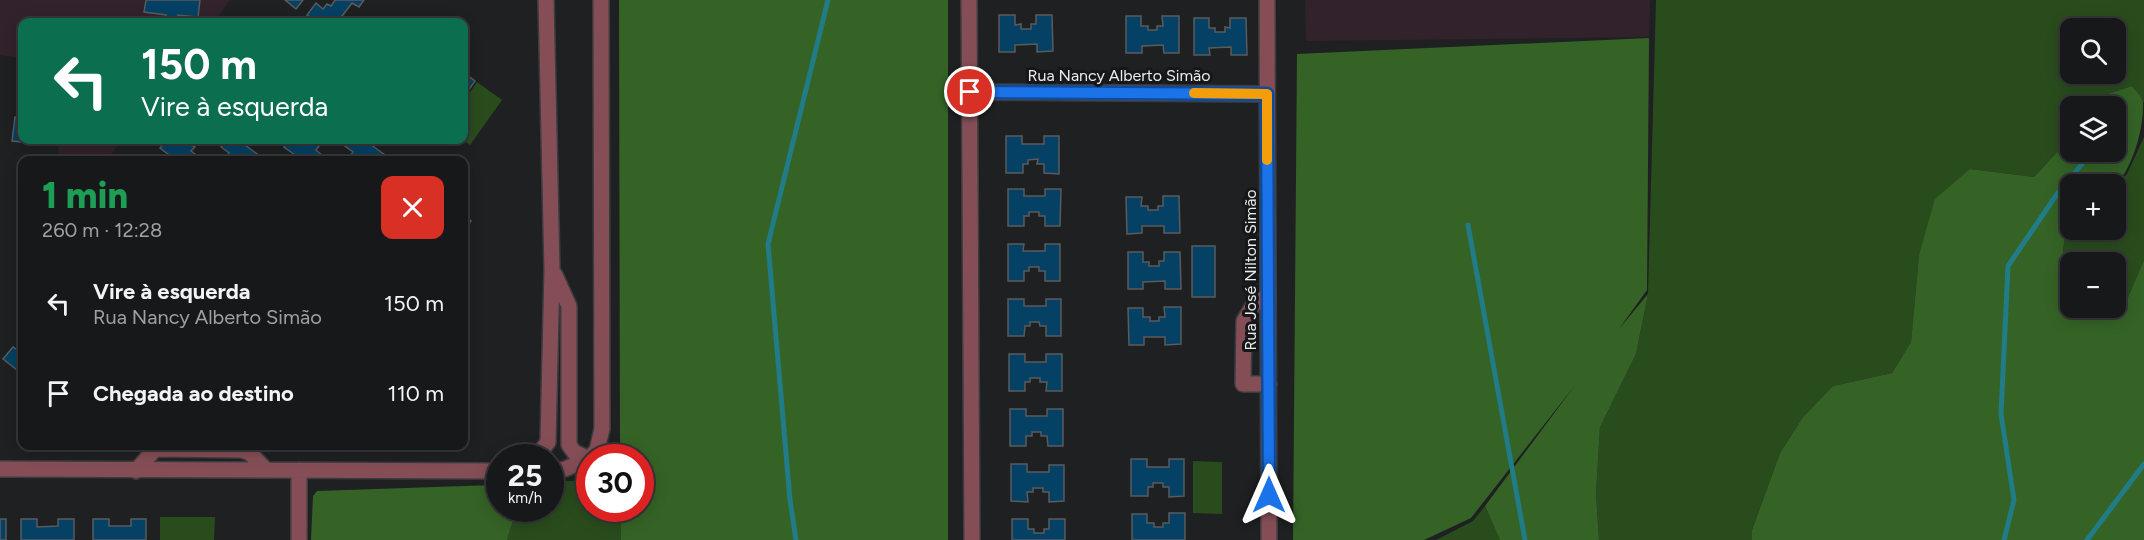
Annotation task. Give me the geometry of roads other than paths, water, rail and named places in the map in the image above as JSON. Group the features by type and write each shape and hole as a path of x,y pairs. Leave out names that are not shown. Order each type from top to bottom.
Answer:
{"street":[{"path":"546,0 552,270 546,444"},
{"path":"598,444 602,429 601,0"},
{"path":"969,0 972,540"},
{"name":"Rua José Nilton Simão","path":"1267,0 1269,540"},
{"name":"Rua Nancy Alberto Simão","path":"970,92 1267,94"},
{"path":"552,270 569,306 569,445 576,453"},
{"path":"1268,296 1254,304 1244,321 1243,384 1269,384"},
{"path":"136,471 155,450"},
{"path":"241,450 250,453 266,470"},
{"path":"0,469 486,471"},
{"path":"299,470 299,540"}],"waterway":[{"path":"796,540 790,500 768,244 828,0"},
{"path":"2004,540 2014,500 2001,414 2008,266 2057,194 2084,162"},
{"path":"1468,225 1525,540"},
{"path":"2087,540 2144,464"}]}
